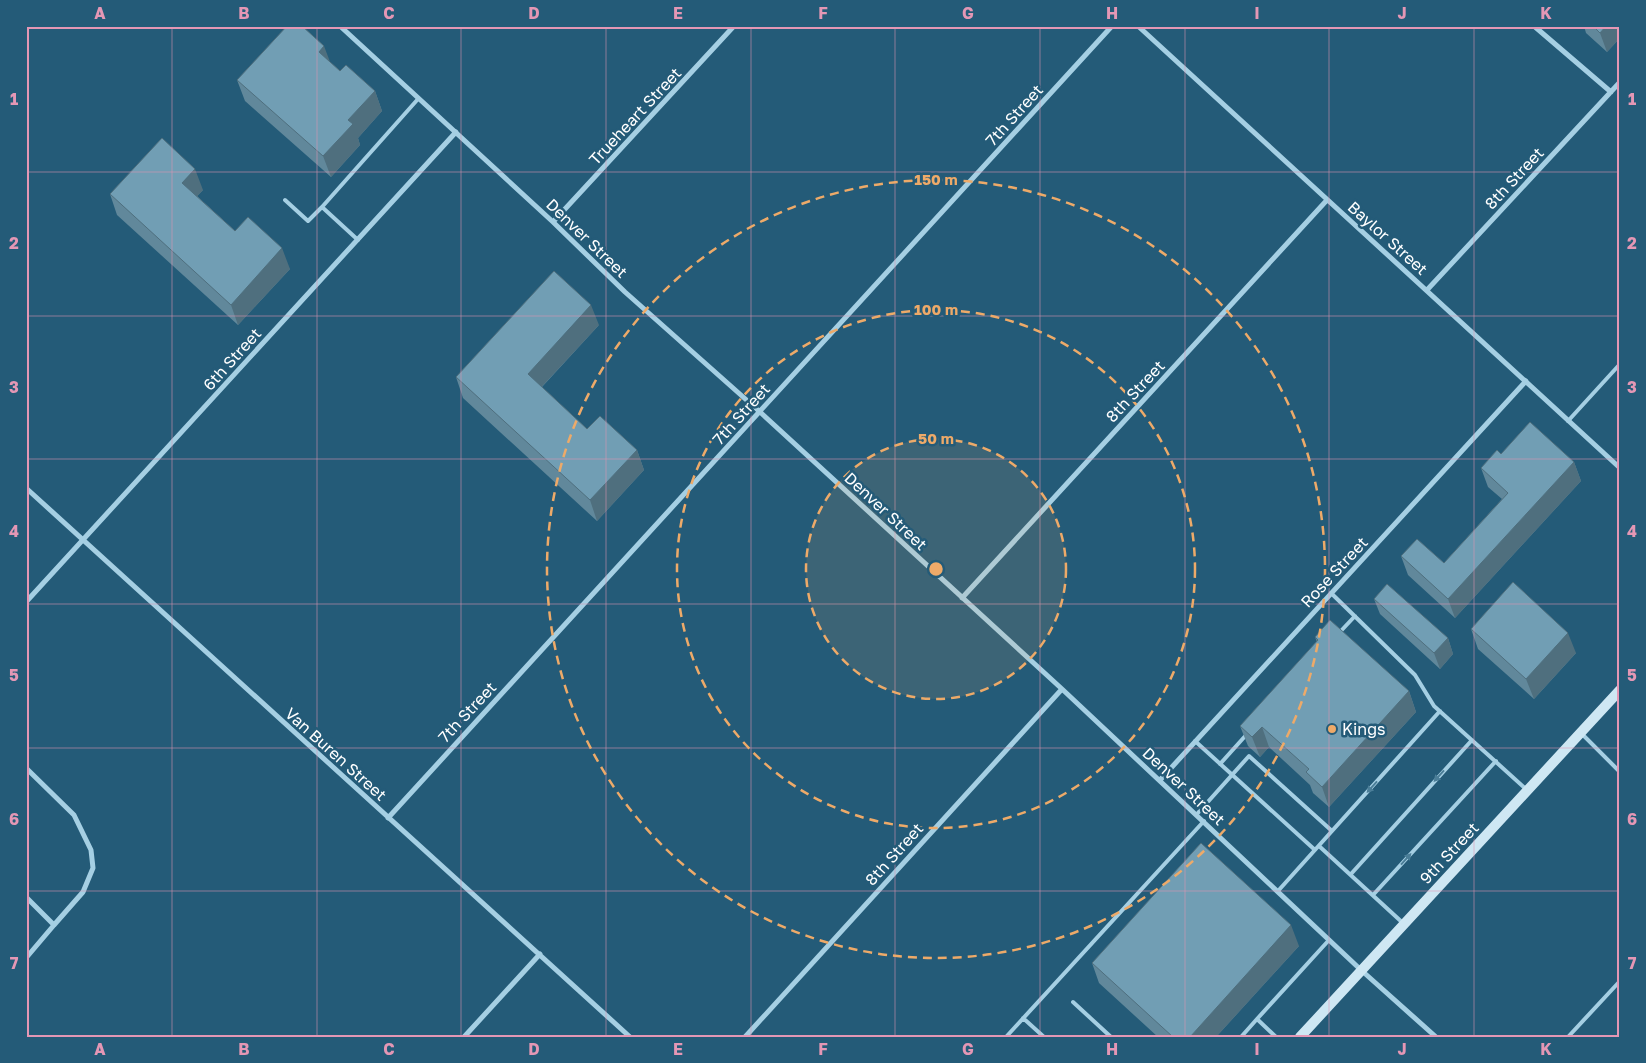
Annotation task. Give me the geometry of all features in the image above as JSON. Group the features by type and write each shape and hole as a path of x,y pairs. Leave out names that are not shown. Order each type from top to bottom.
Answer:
{"street":[{"name":"Denver Street","path":"340,26 554,222 625,292 760,412 1062,689 1361,970 1436,1037"},
{"name":"Trueheart Street","path":"554,222 734,26"},
{"name":"7th Street","path":"388,818 1112,26"},
{"name":"Baylor Street","path":"1138,26 1620,468"},
{"path":"1534,26 1611,92"},
{"name":"8th Street","path":"1427,290 1620,82"},
{"name":"6th Street","path":"26,602 456,132"},
{"name":"8th Street","path":"962,598 1327,200"},
{"name":"Rose Street","path":"1160,780 1526,382"},
{"name":"Van Buren Street","path":"26,488 630,1037"},
{"name":"8th Street","path":"745,1037 1062,689"},
{"name":"9th Street","path":"1300,1037 1580,733 1618,696"},
{"path":"26,768 74,815 91,850 93,868 84,892 26,958"},
{"path":"26,897 54,925"},
{"path":"464,1037 540,954"}],"lane":[{"path":"286,200 308,221 418,99"},
{"path":"322,207 358,240"},
{"path":"1568,420 1620,364"},
{"path":"1331,593 1415,675 1434,706 1527,790"},
{"path":"1335,637 1355,616"},
{"path":"1278,891 1440,711"},
{"path":"1220,764 1252,729"},
{"path":"1580,733 1620,772"},
{"path":"1350,874 1472,740"},
{"path":"1195,741 1315,850"},
{"path":"1197,814 1249,756 1332,831"},
{"path":"1373,895 1496,761"},
{"path":"1006,1037 1204,821"},
{"path":"1319,846 1404,924"},
{"path":"1241,1037 1329,940"},
{"path":"1568,1037 1620,981"},
{"path":"1073,1002 1111,1037"},
{"path":"1023,1018 1044,1037"},
{"path":"1257,1019 1276,1037"}],"building":[{"path":"287,26 302,26 324,46 319,52 340,71 346,65 375,91 348,120 353,124 323,156 237,80"},
{"path":"1593,26 1606,26 1600,33"},
{"path":"162,138 195,169 182,183 235,231 248,217 282,248 231,305 110,194"},
{"path":"554,271 591,305 528,374 587,429 600,416 637,450 590,500 456,377"},
{"path":"1530,422 1574,462 1448,599 1401,556 1417,539 1444,563 1508,493 1481,468 1497,450 1501,454"},
{"path":"1513,582 1568,633 1526,679 1471,629"},
{"path":"1387,584 1448,638 1434,653 1374,599"},
{"name":"Kings","path":"1330,620 1409,691 1322,787 1306,772 1309,769 1262,727 1252,737 1240,726 1318,640 1315,637"},
{"path":"1201,843 1291,925 1190,1037 1173,1037 1092,963"}],"place":[{"name":"Kings","path":"1332,729"}]}
